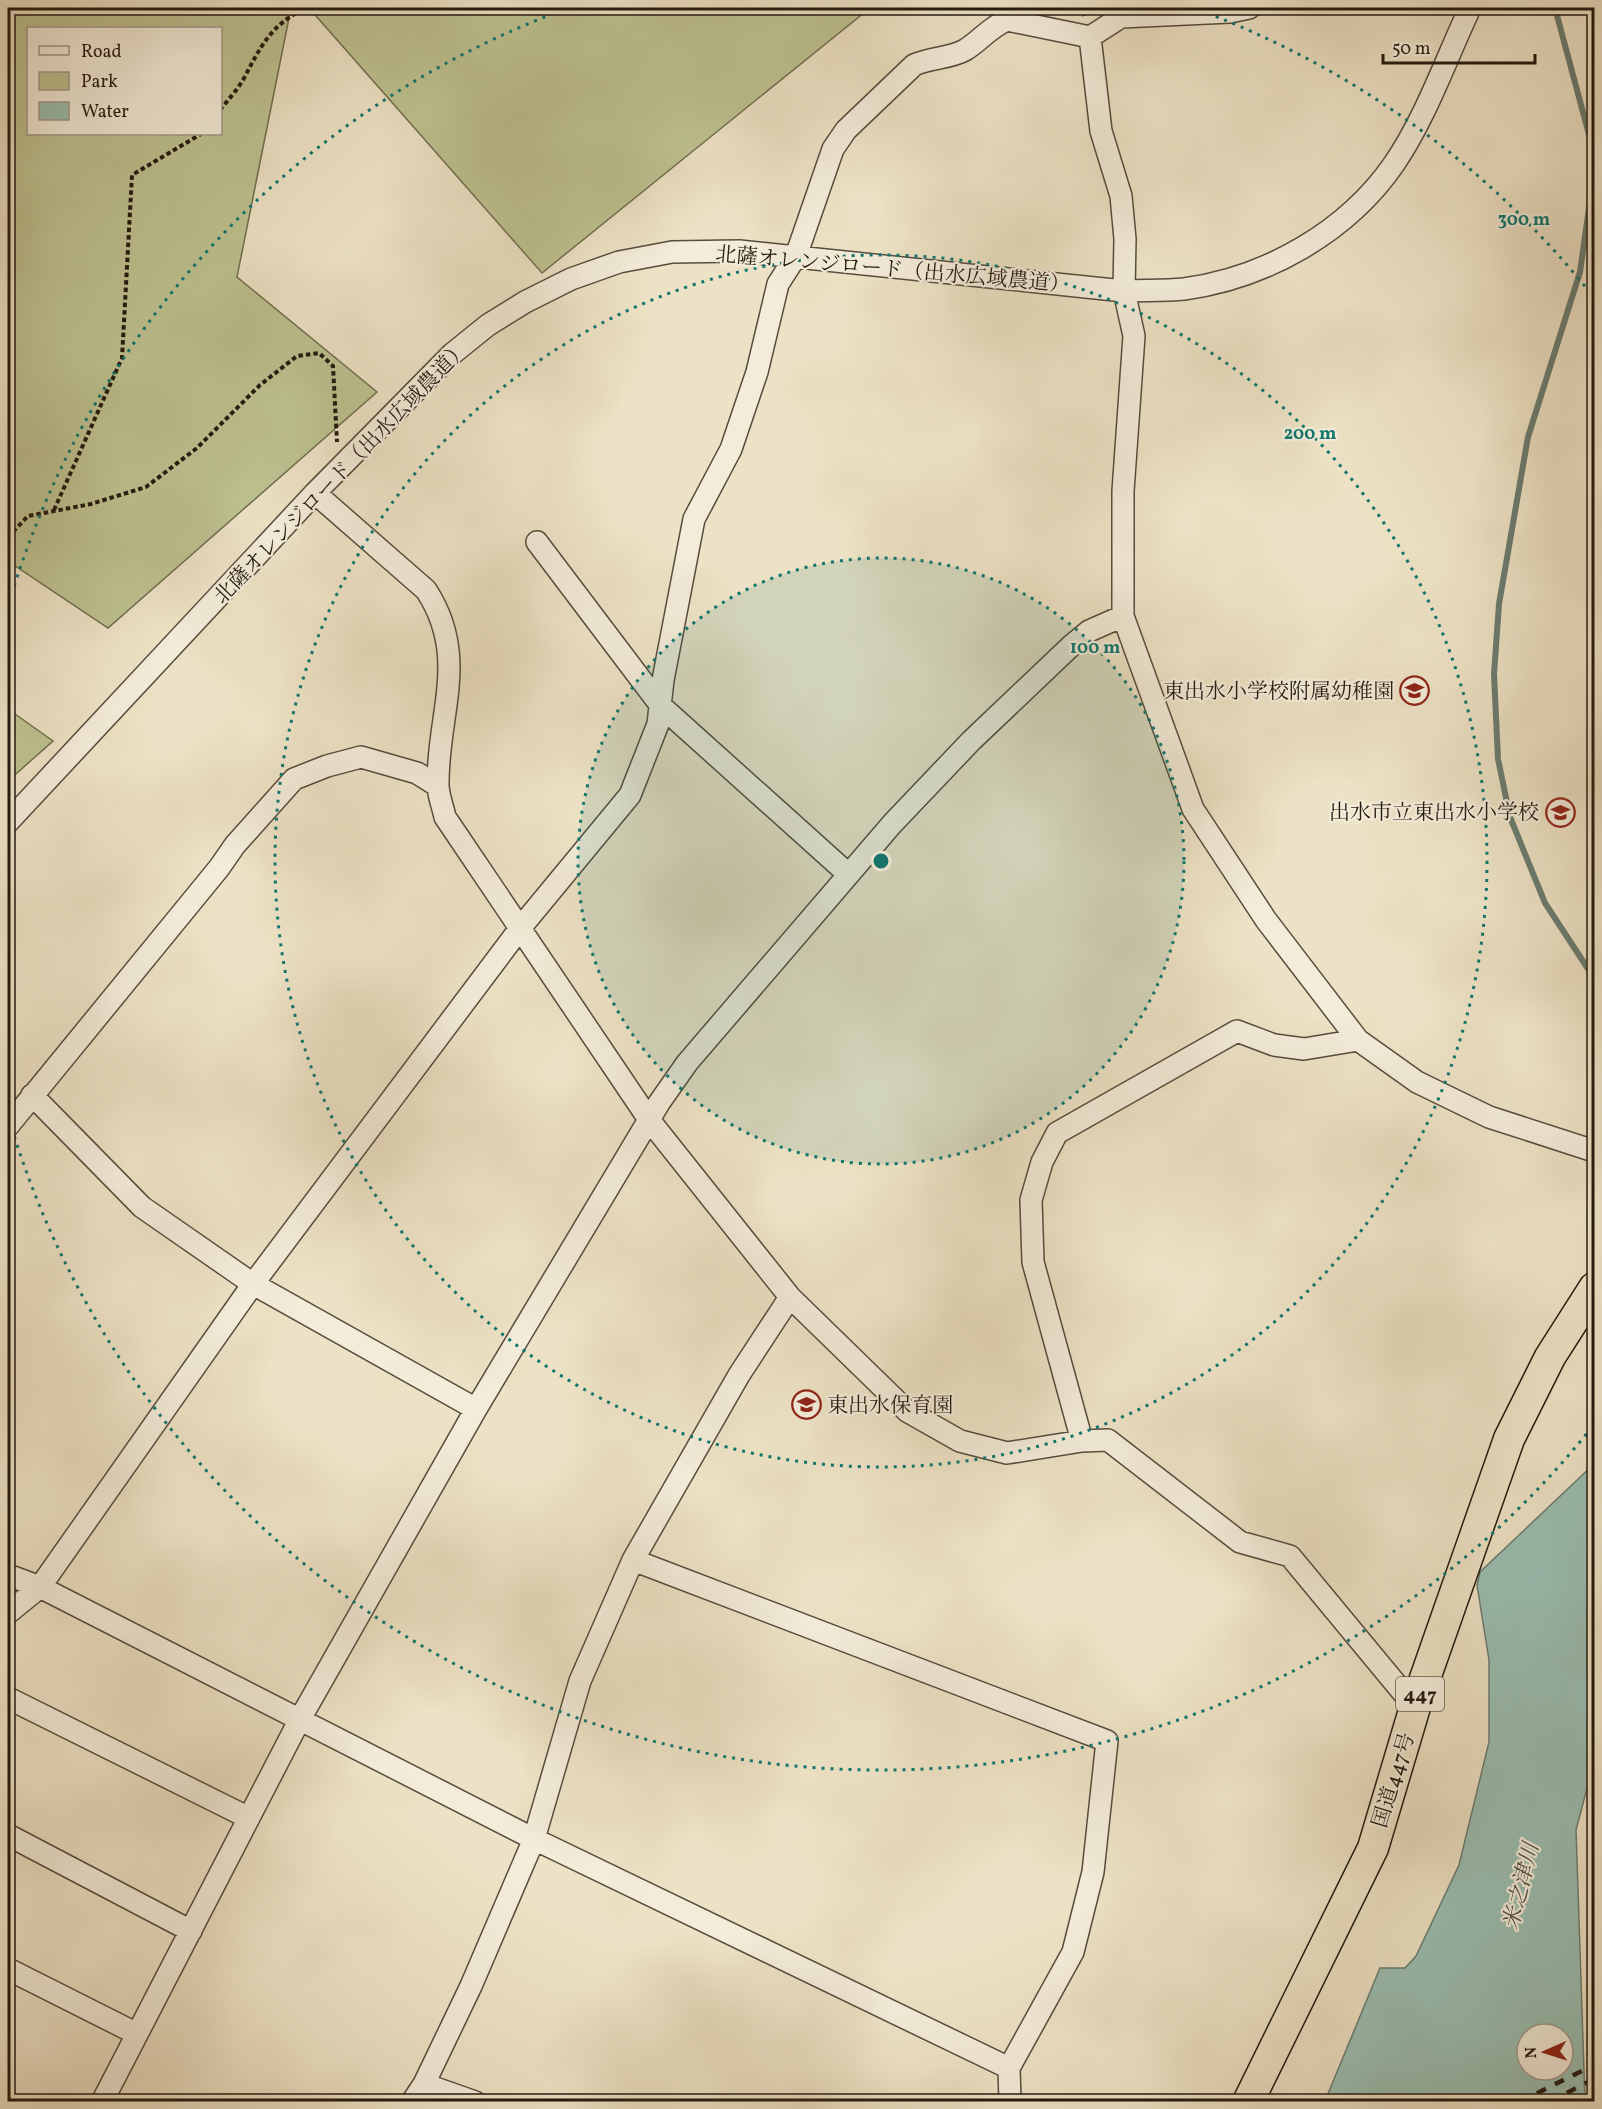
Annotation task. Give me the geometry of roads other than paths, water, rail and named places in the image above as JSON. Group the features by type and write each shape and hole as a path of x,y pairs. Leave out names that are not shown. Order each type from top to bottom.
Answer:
{"highway":[{"name":"国道447号","path":"1248,2102 1373,1848 1415,1707 1509,1439 1550,1357 1594,1288"}],"street":[{"path":"8,1613 40,1587 253,1284 521,927 630,795 658,723 663,680 694,519 731,449 757,372 778,284 796,256 833,149 846,130 915,65 929,58 964,51 998,24 1007,20 1090,37 1121,17 1230,12 1249,8"},
{"name":"北薩オレンジロード（出水広域農道）","path":"8,822 315,493 452,354 488,325 534,298 571,279 619,262 672,252 739,251 1124,291 1183,289 1219,282 1268,266 1329,231 1356,208 1394,163 1416,124 1470,8"},
{"path":"1090,37 1101,131 1120,196 1125,239 1124,291 1134,336 1123,491 1123,616 1193,809 1266,920 1358,1040 1417,1082 1489,1117 1594,1151"},
{"path":"315,493 426,590 439,610 448,639 449,674 438,786 446,817 650,1121 790,1297 907,1411 960,1441 1007,1453 1083,1441 1108,1440 1240,1542 1290,1556 1415,1707"},
{"path":"537,542 661,706 848,874"},
{"path":"102,2102 300,1719 476,1408 659,1103 687,1063 848,874 971,741 1089,631 1123,616"},
{"path":"8,1126 190,904 235,844 294,779 327,766 361,758 417,773 438,786"},
{"path":"1083,1441 1033,1263 1030,1200 1042,1162 1057,1133 1237,1031 1274,1045 1304,1049 1358,1040"},
{"path":"32,1095 142,1207 253,1284 476,1408"},
{"path":"412,2102 424,2084 471,1986 534,1839 580,1681 633,1560 739,1375 790,1297"},
{"path":"633,1560 1107,1741 1093,1872 1073,1952 1009,2068 1010,2102"},
{"path":"8,1575 40,1587 534,1839 1009,2068"},
{"path":"8,1698 249,1818"},
{"path":"8,1836 191,1930"},
{"path":"8,1969 137,2034"},
{"path":"424,2084 475,2102"}],"water":[{"name":"米之津川","path":"1594,1464 1594,1762 1576,1830 1585,2101 1325,2101 1380,1968 1405,1968 1416,1956 1459,1865 1489,1742 1489,1660 1477,1585 1480,1572"}],"waterway":[{"path":"1555,8 1591,142 1590,201 1580,272 1528,437 1499,604 1494,674 1498,759 1510,817 1545,903 1594,978"}],"railway":[{"path":"1519,2102 1594,2065"},
{"path":"1549,2102 1594,2079"}],"place":[{"name":"東出水小学校附属幼稚園","path":"1415,691"},
{"name":"出水市立東出水小学校","path":"1560,812"},
{"name":"東出水保育園","path":"806,1405"}]}
